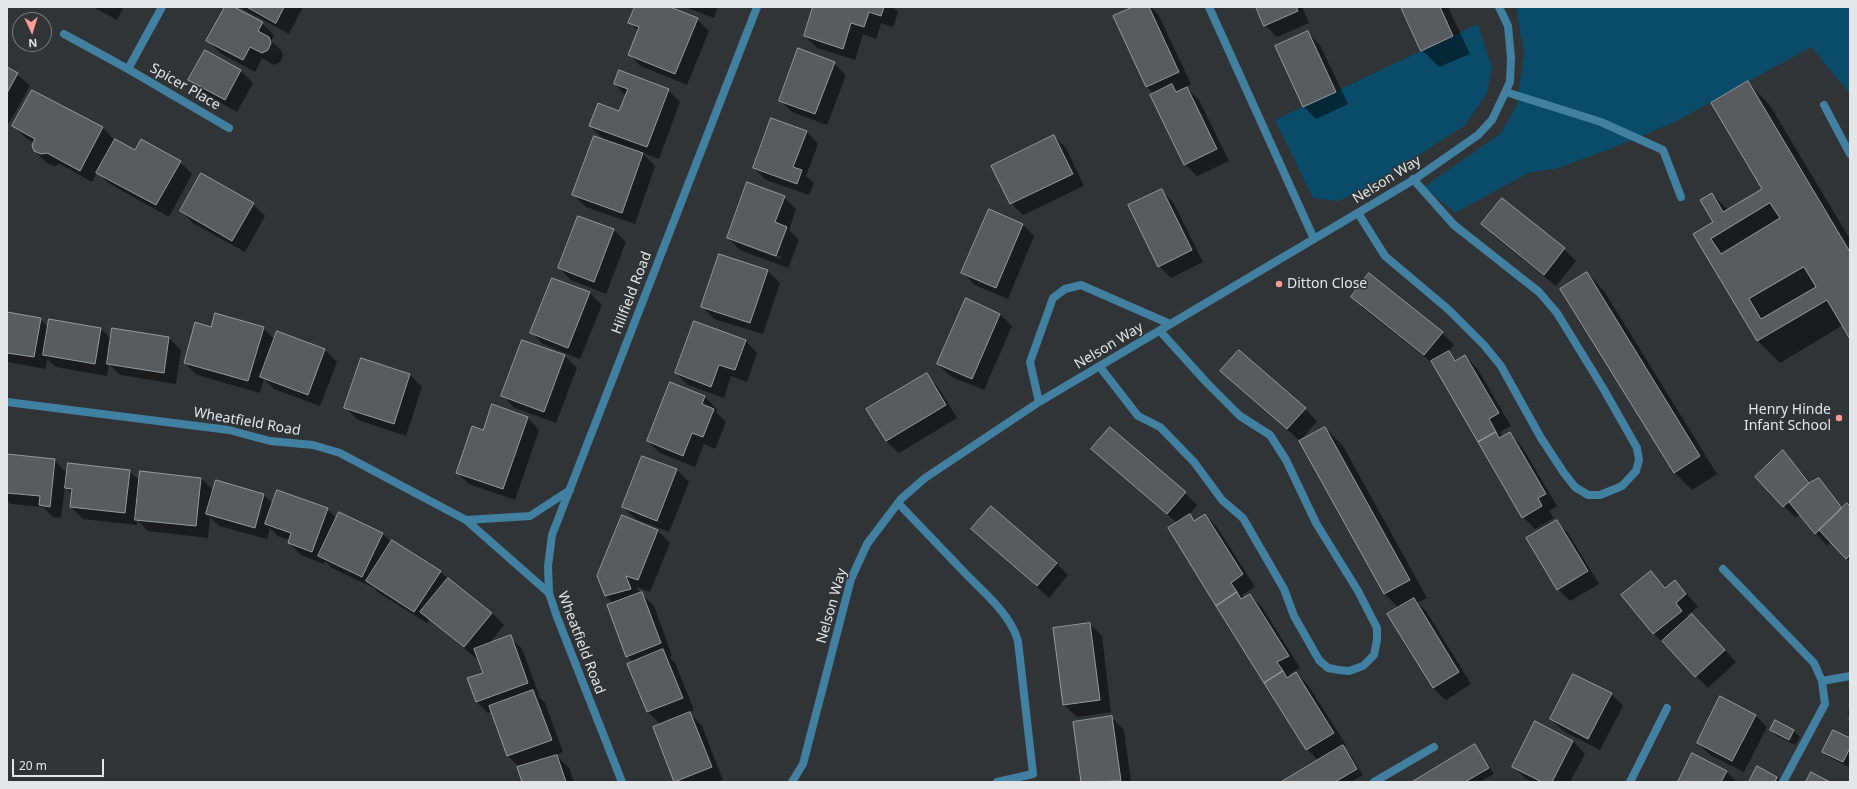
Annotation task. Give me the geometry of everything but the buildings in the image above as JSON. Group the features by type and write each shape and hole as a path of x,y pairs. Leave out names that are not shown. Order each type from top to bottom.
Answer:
{"street":[{"name":"Spicer Place","path":"128,69 162,7"},
{"name":"Hillfield Road","path":"549,593 548,566 552,535 757,7"},
{"path":"1209,7 1314,239"},
{"name":"Nelson Way","path":"792,782 803,764 851,579 867,544 898,503 925,478 1038,402 1100,367 1358,213 1413,179 1478,135 1492,120 1510,82 1511,58 1508,26 1499,7"},
{"name":"Spicer Place","path":"64,34 128,69 229,128"},
{"path":"1506,92 1601,122 1663,150 1680,197"},
{"path":"1824,105 1850,154"},
{"path":"1358,213 1384,256 1449,310 1484,345 1501,366 1541,438 1575,487 1588,495 1600,495 1622,486 1630,480 1636,471 1639,460 1637,448 1604,388 1557,313 1539,292 1454,225 1413,179"},
{"path":"1038,402 1030,362 1053,298 1065,288 1081,285 1170,324"},
{"path":"1100,367 1138,416 1160,427 1194,462 1222,500 1243,518 1284,589 1294,616 1320,660 1328,668 1339,670 1349,671 1363,666 1374,655 1377,640 1376,628 1358,590 1316,523 1286,460 1270,435 1240,416 1207,384 1160,331"},
{"name":"Wheatfield Road","path":"7,402 228,430 270,441 313,446 340,453 466,520 549,593 622,782"},
{"path":"466,520 530,516 570,490"},
{"path":"898,503 1009,621 1018,641 1033,774 997,782"},
{"path":"1723,569 1814,663 1822,681 1825,704 1783,782"},
{"path":"1822,681 1850,676"},
{"path":"1630,782 1667,708"},
{"path":"1374,782 1434,747"}],"shaded area":[{"path":"1516,7 1850,7 1850,94 1811,47 1673,123 1605,151 1558,168 1528,173 1455,213 1424,187 1500,134 1517,105 1524,53"},
{"path":"1478,24 1492,68 1487,93 1465,125 1373,185 1338,201 1313,198 1275,120"}],"place":[{"name":"Ditton Close","path":"1279,284"},
{"name":"Henry Hinde Infant School","path":"1839,418"}]}
